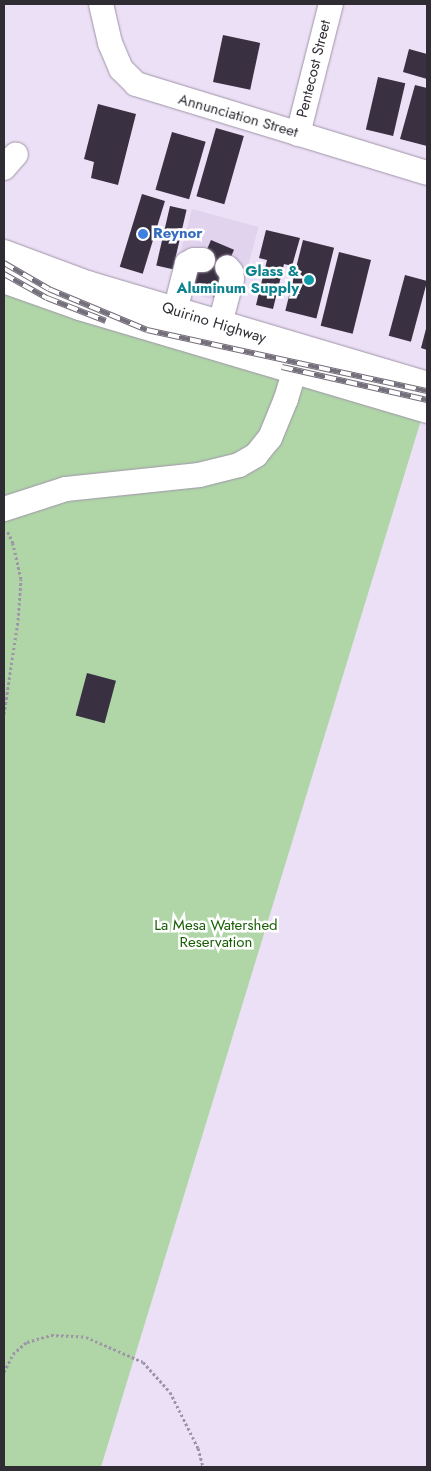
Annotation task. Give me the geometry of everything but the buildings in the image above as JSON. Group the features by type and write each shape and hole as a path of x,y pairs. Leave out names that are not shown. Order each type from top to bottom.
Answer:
{"main road":[{"name":"Quirino Highway","path":"4,254 87,285 175,311 216,335"},
{"name":"Quirino Highway","path":"4,279 80,306 216,335 298,360 427,409"},
{"name":"Quirino Highway","path":"298,360 427,386"}],"street":[{"name":"Annunciation Street","path":"101,4 110,43 121,69 136,84 427,173"},
{"path":"110,43 120,4"},
{"name":"Pentecost Street","path":"298,134 331,4"},
{"path":"175,311 187,264 194,260 203,260"},
{"path":"216,335 232,279 231,272 227,267"},
{"path":"4,509 66,489 199,475 239,465 256,455 270,438 280,418 298,360"}],"path":[{"path":"4,523 12,544 20,579 18,620 4,714"},
{"path":"4,1372 14,1354 27,1342 51,1335 86,1337 143,1362 170,1392 198,1448 203,1467"}],"shaded area":[{"path":"192,209 259,227 237,306 171,288"}],"green space":[{"name":"La Mesa Watershed Reservation","path":"4,269 427,398 101,1467 4,1467"}],"railway":[{"path":"4,263 49,289 147,330 427,391"},
{"path":"4,274 47,298 106,321"},
{"path":"282,367 427,400"}],"place":[{"name":"Reynor","path":"143,234"},
{"name":"Glass & Aluminum Supply","path":"309,280"}]}
